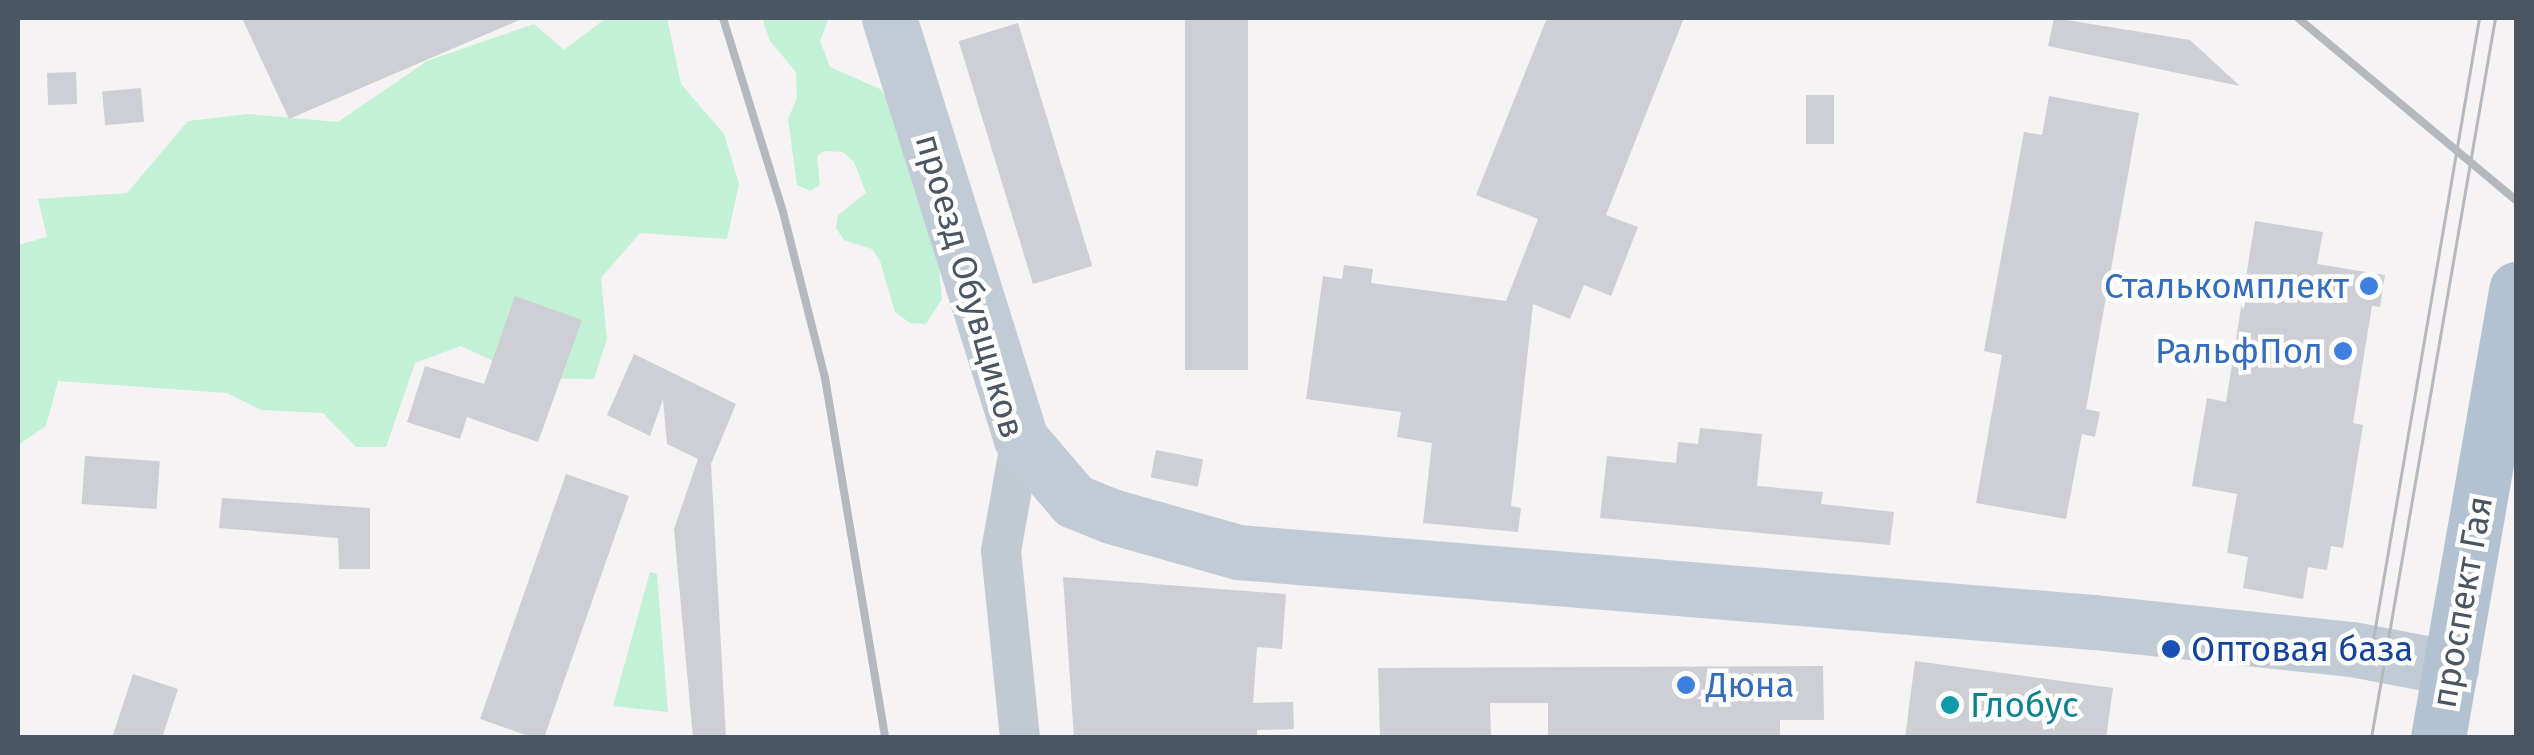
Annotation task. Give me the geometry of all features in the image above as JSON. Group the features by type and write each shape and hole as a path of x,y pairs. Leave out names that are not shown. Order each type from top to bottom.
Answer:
{"main road":[{"name":"проспект Гая","path":"2438,738 2516,289"}],"street":[{"name":"проезд Обувщиков","path":"890,18 1021,439 1001,552 1020,738"},
{"path":"1021,439 1074,501 1141,529 1238,552 2094,622 2352,649 2451,668"}],"green space":[{"path":"606,18 667,18 681,84 724,134 739,184 727,239 640,233 601,278 607,339 594,379 530,378 461,346 415,363 386,447 356,447 323,413 261,410 227,393 58,381 46,426 18,445 18,245 47,237 38,199 127,193 188,121 248,114 338,122 427,61 534,24 564,50"},
{"path":"762,18 829,18 820,41 830,67 880,89 898,115 938,259 942,299 926,324 910,323 895,312 880,261 872,249 844,240 836,228 838,215 866,193 854,162 843,152 824,151 817,156 820,185 810,191 797,185 788,119 797,98 796,72 770,41"},
{"path":"650,572 657,574 668,712 613,706"}],"building":[{"path":"242,18 524,18 289,119"},
{"path":"1185,18 1248,18 1248,370 1185,370"},
{"path":"1547,18 1684,18 1606,215 1638,227 1611,296 1584,285 1570,319 1533,304 1511,506 1521,508 1518,532 1423,523 1432,443 1397,437 1401,412 1306,399 1323,276 1342,279 1344,265 1373,269 1371,283 1506,301 1538,219 1476,195"},
{"path":"2054,18 2190,40 2240,86 2048,46"},
{"path":"1018,23 1092,266 1033,284 959,41"},
{"path":"76,72 77,104 48,105 47,73"},
{"path":"141,88 144,122 105,125 102,91"},
{"path":"1806,95 1834,95 1834,144 1806,144"},
{"path":"2049,96 2139,113 2086,409 2100,412 2095,437 2082,434 2066,519 1976,503 2002,355 1984,351 2024,132 2042,135"},
{"path":"2255,221 2323,232 2317,264 2385,275 2380,307 2372,306 2353,423 2363,425 2343,548 2331,546 2327,570 2308,567 2303,599 2243,588 2248,557 2227,553 2237,494 2192,486 2207,398 2226,402"},
{"path":"515,296 582,320 538,442 467,417 460,439 407,422 425,366 484,384"},
{"path":"634,354 736,404 711,464 726,738 693,738 674,529 698,459 667,444 663,399 650,436 607,415"},
{"path":"1700,428 1762,434 1757,486 1823,492 1821,504 1894,512 1890,545 1600,518 1607,456 1676,463 1678,442 1698,444"},
{"path":"1156,450 1203,459 1198,487 1151,477"},
{"path":"85,456 160,461 156,509 82,504"},
{"path":"566,474 629,496 544,738 534,738 480,719"},
{"path":"222,498 370,508 370,569 339,569 338,538 219,528"},
{"path":"1063,577 1286,594 1282,649 1257,647 1253,703 1293,702 1294,729 1257,730 1257,738 1074,738"},
{"path":"1915,661 2113,688 2106,738 1905,738"},
{"name":"Дюна","path":"1823,666 1824,720 1780,720 1780,738 1548,738 1548,703 1490,703 1491,738 1380,738 1378,668"},
{"path":"133,674 178,689 162,738 112,738"}],"tram line":[{"path":"2369,663 2479,18"},
{"path":"2371,738 2495,18"}],"railway":[{"path":"723,18 783,212 825,378 885,738"},
{"path":"2298,18 2516,200"}],"place":[{"name":"Сталькомплект","path":"2369,286"},
{"name":"РальфПол","path":"2343,351"},
{"name":"Оптовая база","path":"2171,649"},
{"name":"Дюна","path":"1686,685"},
{"name":"Глобус","path":"1950,705"}]}
